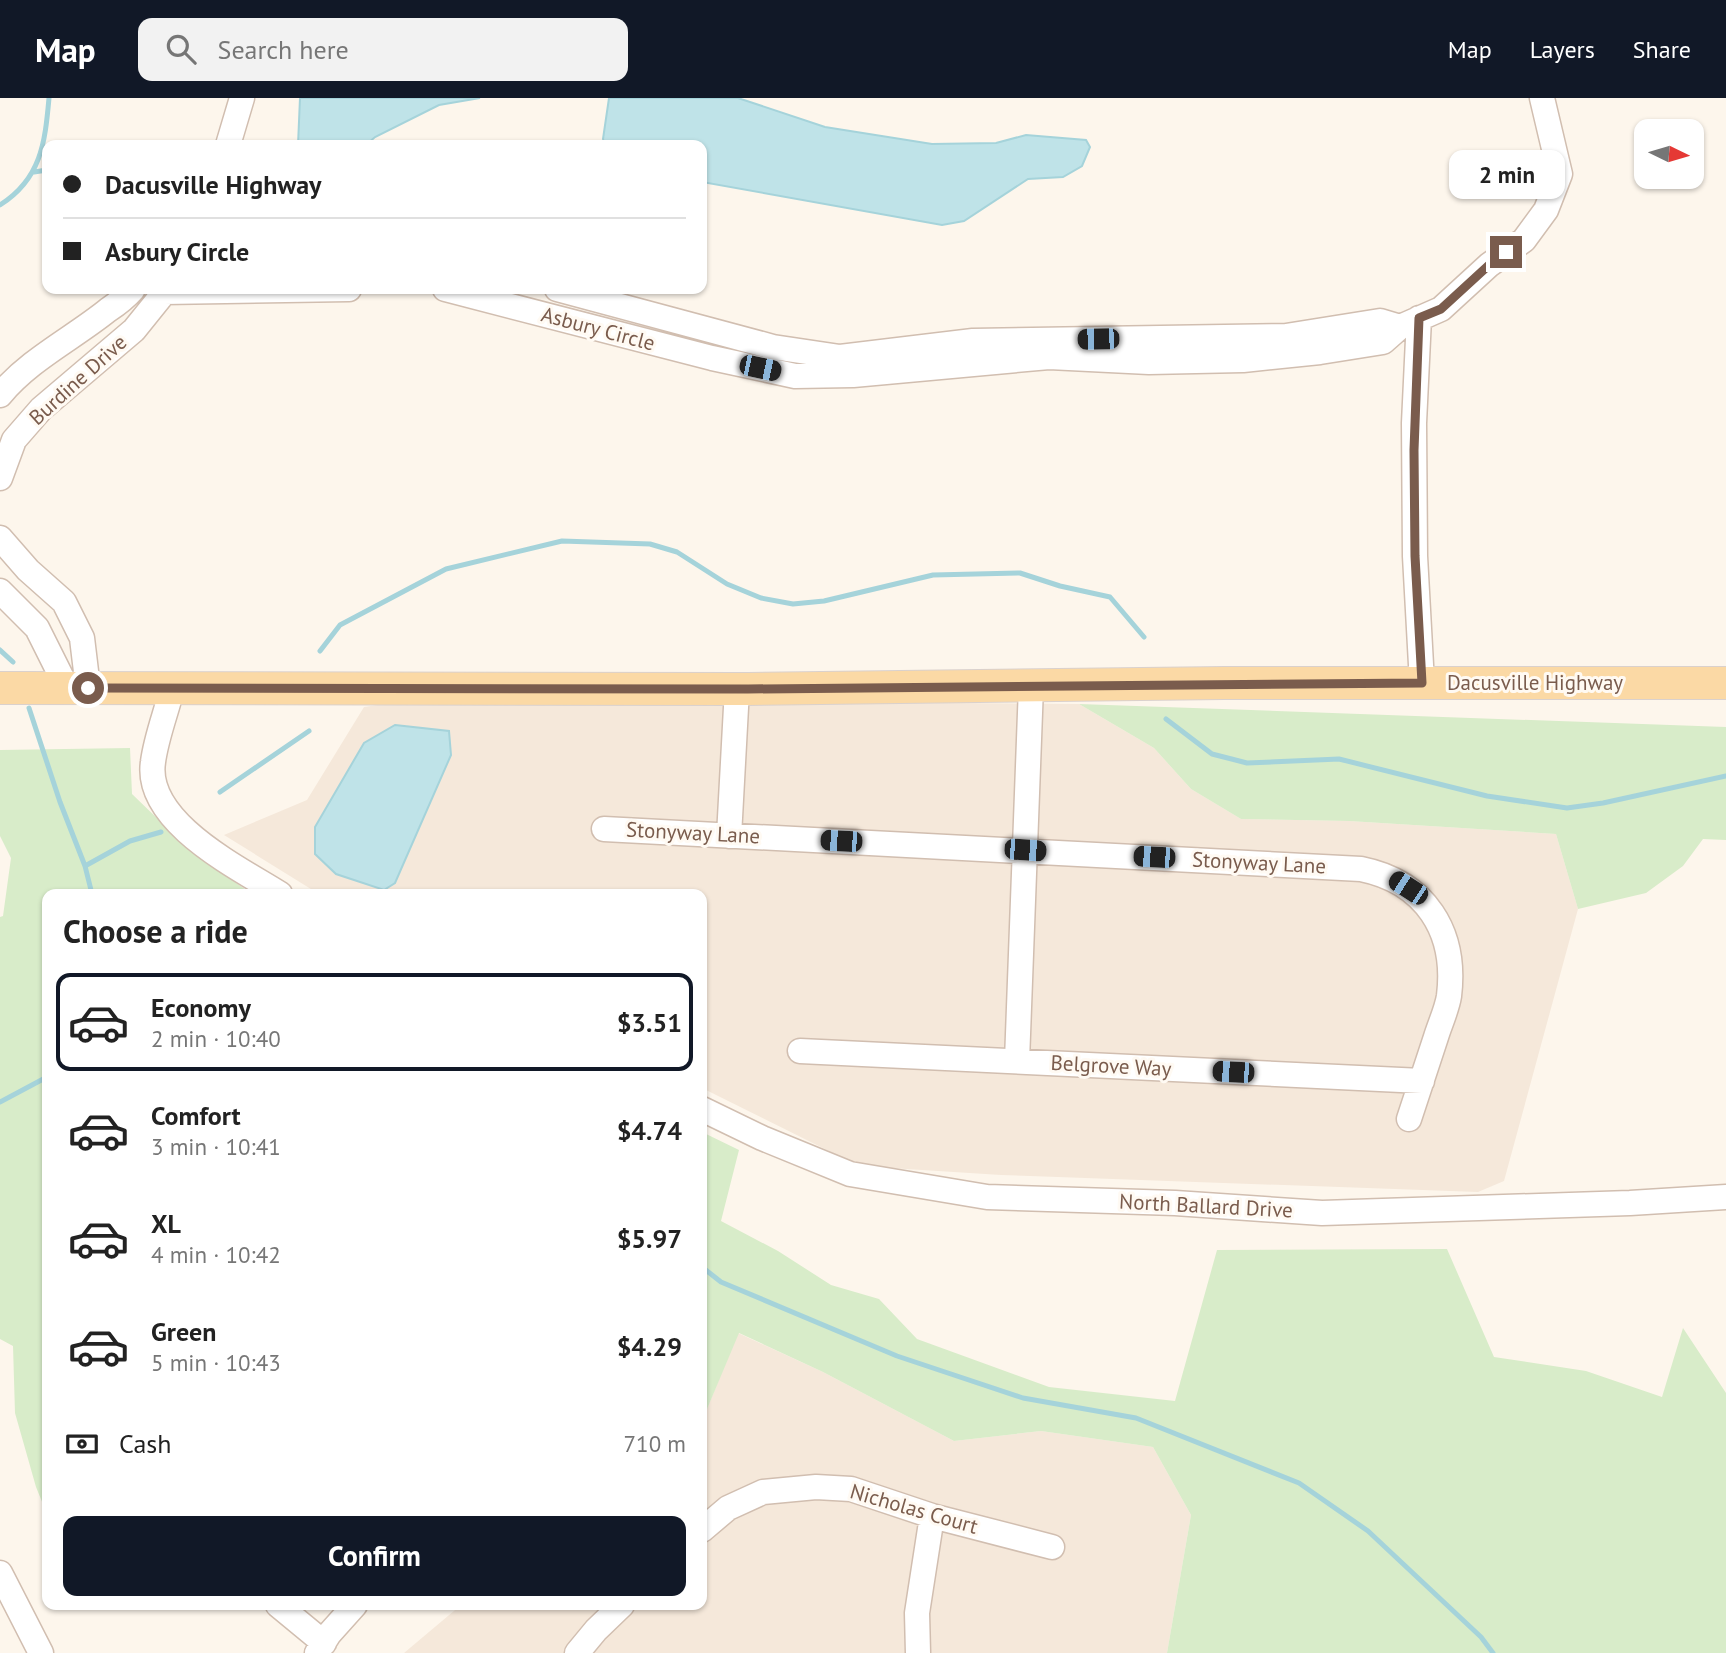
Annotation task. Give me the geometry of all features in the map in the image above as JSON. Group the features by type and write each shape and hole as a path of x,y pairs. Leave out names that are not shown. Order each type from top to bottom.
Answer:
{"main road":[{"name":"Dacusville Highway","path":"0,688 737,689 1726,683"}],"street":[{"path":"229,140 242,98"},
{"name":"Asbury Circle","path":"576,294 677,321 762,357 795,376 885,361 951,355 1049,357 1149,350 1383,342 1409,323 1441,309 1489,265 1524,240 1546,210 1560,174 1542,98"},
{"name":"Burdine Drive","path":"0,395 37,360 86,328 127,294"},
{"name":"Burdine Drive","path":"0,478 14,440 41,409 134,330 162,294"},
{"name":"Asbury Circle","path":"489,294 668,347 762,357"},
{"name":"Asbury Circle","path":"668,347 677,321"},
{"path":"1409,323 1415,556 1422,683"},
{"path":"0,538 28,570 64,602 82,638 78,688"},
{"path":"0,591 37,628 78,688"},
{"path":"1017,1061 1031,686"},
{"path":"729,836 737,689"},
{"path":"172,690 152,764 154,784 166,808 200,844 272,889"},
{"name":"Stonyway Lane","path":"604,828 1361,869 1394,879 1421,899 1435,915 1448,951 1448,998 1409,1119"},
{"name":"Belgrove Way","path":"800,1051 1422,1081"},
{"name":"North Ballard Drive","path":"707,1111 762,1138 850,1174 988,1197 1175,1203 1322,1213 1605,1204 1726,1197"},
{"name":"Nicholas Court","path":"707,1526 728,1508 763,1492 816,1487 851,1489 932,1516 1052,1548"},
{"path":"918,1653 917,1614 932,1516"},
{"path":"0,1573 41,1653"},
{"path":"295,1610 321,1648 329,1633 350,1610"},
{"path":"577,1653 617,1610"}],"shaded area":[{"path":"461,699 1079,704 1154,748 1191,789 1241,819 1349,821 1556,834 1578,909 1504,1181 1478,1192 1001,1175 859,1166 707,1090 707,889 311,889 224,835 307,800 364,707 405,701"},
{"path":"738,1333 823,1372 954,1441 1041,1431 1153,1447 1191,1515 1167,1653 404,1653 455,1610 707,1610 707,1409"}],"green space":[{"path":"1079,704 1726,727 1726,840 1703,839 1683,866 1646,893 1578,909 1556,834 1349,821 1241,819 1191,789 1154,748"},
{"path":"130,748 132,794 193,853 245,889 42,889 42,1502 15,1413 13,1346 0,1339 0,917 3,916 11,858 0,836 0,750"},
{"path":"707,1134 739,1150 721,1221 778,1251 831,1285 879,1299 917,1339 1049,1387 1175,1401 1217,1250 1447,1249 1494,1357 1586,1371 1662,1397 1683,1328 1726,1393 1726,1653 1167,1653 1191,1515 1153,1447 1041,1431 954,1441 823,1372 739,1333 707,1409"}],"water":[{"path":"300,98 480,98 439,105 372,140 298,140"},
{"path":"609,98 738,98 825,127 932,144 996,143 1026,135 1086,140 1090,147 1082,166 1063,177 1028,179 964,221 942,225 707,183 707,140 603,139"},
{"path":"395,725 449,731 451,755 395,883 386,889 336,874 315,854 315,827 364,743"}],"waterway":[{"path":"44,140 49,98"},
{"path":"0,205 24,184 42,148"},
{"path":"34,172 42,171"},
{"path":"320,651 340,625 446,569 562,541 650,544 677,552 727,584 761,598 793,604 824,601 933,575 1020,573 1060,586 1110,597 1144,637"},
{"path":"0,650 13,662"},
{"path":"29,708 91,889"},
{"path":"1166,719 1212,754 1247,763 1339,759 1487,796 1567,808 1603,803 1726,776"},
{"path":"220,792 309,731"},
{"path":"85,866 130,841 161,832"},
{"path":"0,1102 42,1080"},
{"path":"707,1271 721,1282 897,1356 1023,1398 1136,1418 1299,1483 1368,1531 1481,1637 1493,1653"}],"route":[{"path":"88,688 748,689 1422,683 1415,556 1414,450 1419,318 1441,309 1506,252"}]}
